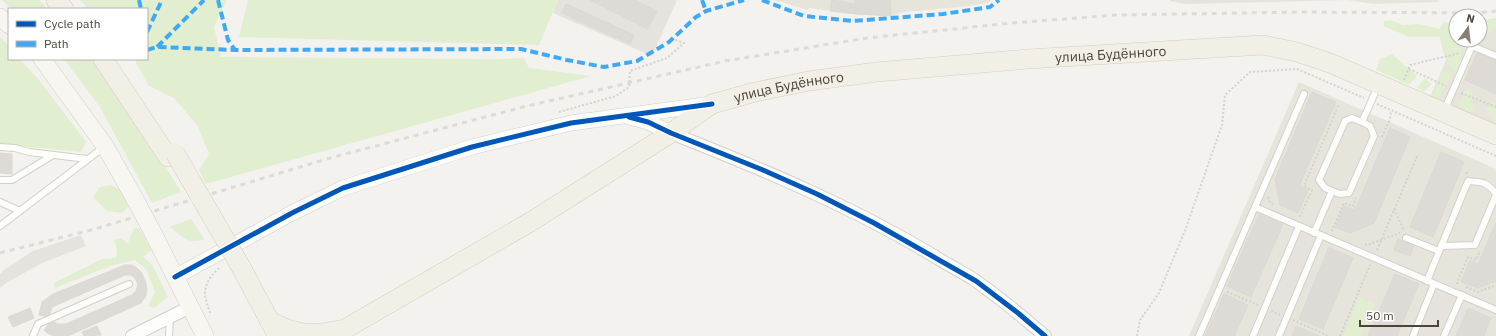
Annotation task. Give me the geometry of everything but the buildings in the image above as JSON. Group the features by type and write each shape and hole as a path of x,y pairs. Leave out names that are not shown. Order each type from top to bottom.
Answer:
{"main road":[{"path":"56,0 63,8"},
{"path":"67,0 74,8"},
{"path":"0,17 8,24"},
{"name":"улица Будённого","path":"272,331 280,328 303,335 342,333 532,221 671,133 712,104 755,92 809,81 877,72 1028,59 1119,55 1263,45 1297,52 1330,63 1496,135"},
{"path":"43,60 105,146 136,200 205,336"},
{"path":"104,60 171,155"},
{"path":"114,60 171,155 232,267 272,331"}],"street":[{"path":"175,277 292,213 343,188 472,147 571,123 621,115 712,104"},
{"path":"621,115 648,122 671,133 763,170 817,194 874,223 976,281 1045,336"},
{"path":"132,336 190,306"}],"lane":[{"path":"1443,112 1472,46 1496,56"},
{"path":"1362,122 1378,84"},
{"path":"1199,336 1304,94"},
{"path":"1352,118 1362,122 1370,126 1374,136 1349,193 1340,194 1325,188 1319,180 1345,121 1352,118"},
{"path":"0,226 105,146"},
{"path":"0,147 16,148 29,152 87,160"},
{"path":"0,180 12,180 53,155"},
{"path":"1406,238 1440,249 1475,245 1496,195 1491,186 1480,182 1468,181 1440,249 1427,281"},
{"path":"1314,233 1332,191"},
{"path":"0,202 20,211"},
{"path":"1255,207 1496,310"},
{"path":"1253,336 1299,226"},
{"path":"1279,336 1321,236"},
{"path":"33,336 38,324 129,284"},
{"path":"1412,336 1434,284"},
{"path":"1444,336 1462,295"},
{"path":"169,336 170,316"}],"path":[{"path":"555,113 616,96 629,87 630,71 667,58 684,43 673,39"},
{"path":"1404,81 1410,65 1470,51"},
{"path":"1138,336 1140,320 1159,293 1186,228 1222,124 1225,95 1250,72 1297,69 1496,156"},
{"path":"1294,214 1300,216 1312,190 1304,186 1339,104"},
{"path":"1381,141 1390,119 1391,110"},
{"path":"1340,336 1418,154"},
{"path":"1465,177 1468,170"},
{"path":"1265,184 1270,203 1276,206"},
{"path":"1339,233 1332,230 1344,203 1353,206 1359,192"},
{"path":"1360,242 1367,245 1404,232 1394,209"},
{"path":"1482,247 1476,260 1468,257 1456,283 1478,292 1496,285"},
{"path":"211,318 205,293 210,278 216,270 232,267"},
{"path":"1220,288 1328,336"}],"shaded area":[{"path":"558,0 677,0 652,56 553,13"},
{"path":"774,0 991,0 987,3 969,6 904,12 891,16 856,14 809,8 808,10"},
{"path":"1170,0 1347,0 1186,4"},
{"path":"1347,0 1438,0 1438,2 1374,4"},
{"path":"1496,22 1496,127 1429,99 1452,48 1488,48 1488,23"},
{"path":"1299,82 1496,169 1496,336 1189,336"},
{"path":"1472,160 1484,165 1480,172 1469,167"},
{"path":"1299,226 1321,235 1279,336 1253,336"},
{"path":"81,235 86,246 42,263 6,283 0,288 0,274 33,251"},
{"path":"1434,284 1462,295 1445,336 1412,336"}],"green space":[{"path":"2,0 39,0 47,8 10,8"},
{"path":"80,0 227,0 214,27 221,57 524,58 529,68 591,76 206,184 199,170 209,154 197,125 174,98 149,86 135,60 148,60 148,8 87,8"},
{"path":"248,0 558,0 539,45 239,37"},
{"path":"1496,18 1496,29 1488,34 1488,19"},
{"path":"1390,20 1403,25 1418,24 1440,29 1444,22 1448,22 1448,48 1463,48 1461,58 1462,62 1468,69 1463,81 1461,81 1448,64 1443,52 1440,37 1409,37 1384,26 1384,21"},
{"path":"0,37 8,45 8,60 21,60 39,80 86,142 81,152 0,144"},
{"path":"1392,54 1417,76 1409,85 1376,70 1380,59"},
{"path":"65,60 92,60 153,145 181,192 152,203 100,107"},
{"path":"1449,71 1451,76 1438,100 1432,98 1441,73"},
{"path":"1425,78 1432,84 1424,92 1417,87"},
{"path":"1471,89 1473,94 1470,101 1475,106 1473,113 1466,111 1458,105 1466,90"},
{"path":"1493,103 1496,103 1496,124 1486,109"},
{"path":"111,185 120,190 130,205 122,213 107,211 93,197 100,187"},
{"path":"191,219 204,239 189,241 170,227"},
{"path":"134,228 139,228 152,250 143,257 153,266 168,297 154,308 148,306 155,292 146,269 135,260 110,266 55,288 54,283 102,259 116,258 117,250 114,240 121,238 128,244"},
{"path":"1360,297 1375,304 1361,336 1343,336"}],"railway":[{"path":"0,253 95,229 330,158 523,107 725,61 867,38 1012,23 1116,15 1304,12 1478,13 1496,11"}],"marked path":[{"path":"139,0 141,8"},
{"path":"148,30 162,0"},
{"path":"157,47 204,0"},
{"path":"218,0 228,40 235,50"},
{"path":"702,0 706,11"},
{"path":"148,50 157,47 235,50 521,49 604,67 637,61 669,42 696,17 706,11 744,0"},
{"path":"762,0 804,16 853,21 943,14 990,7 999,0"}],"cycle path":[{"path":"175,277 292,213 343,188 472,147 571,123 712,104"},
{"path":"629,117 648,122 671,133 763,170 817,194 874,223 976,281 1045,336"}]}
